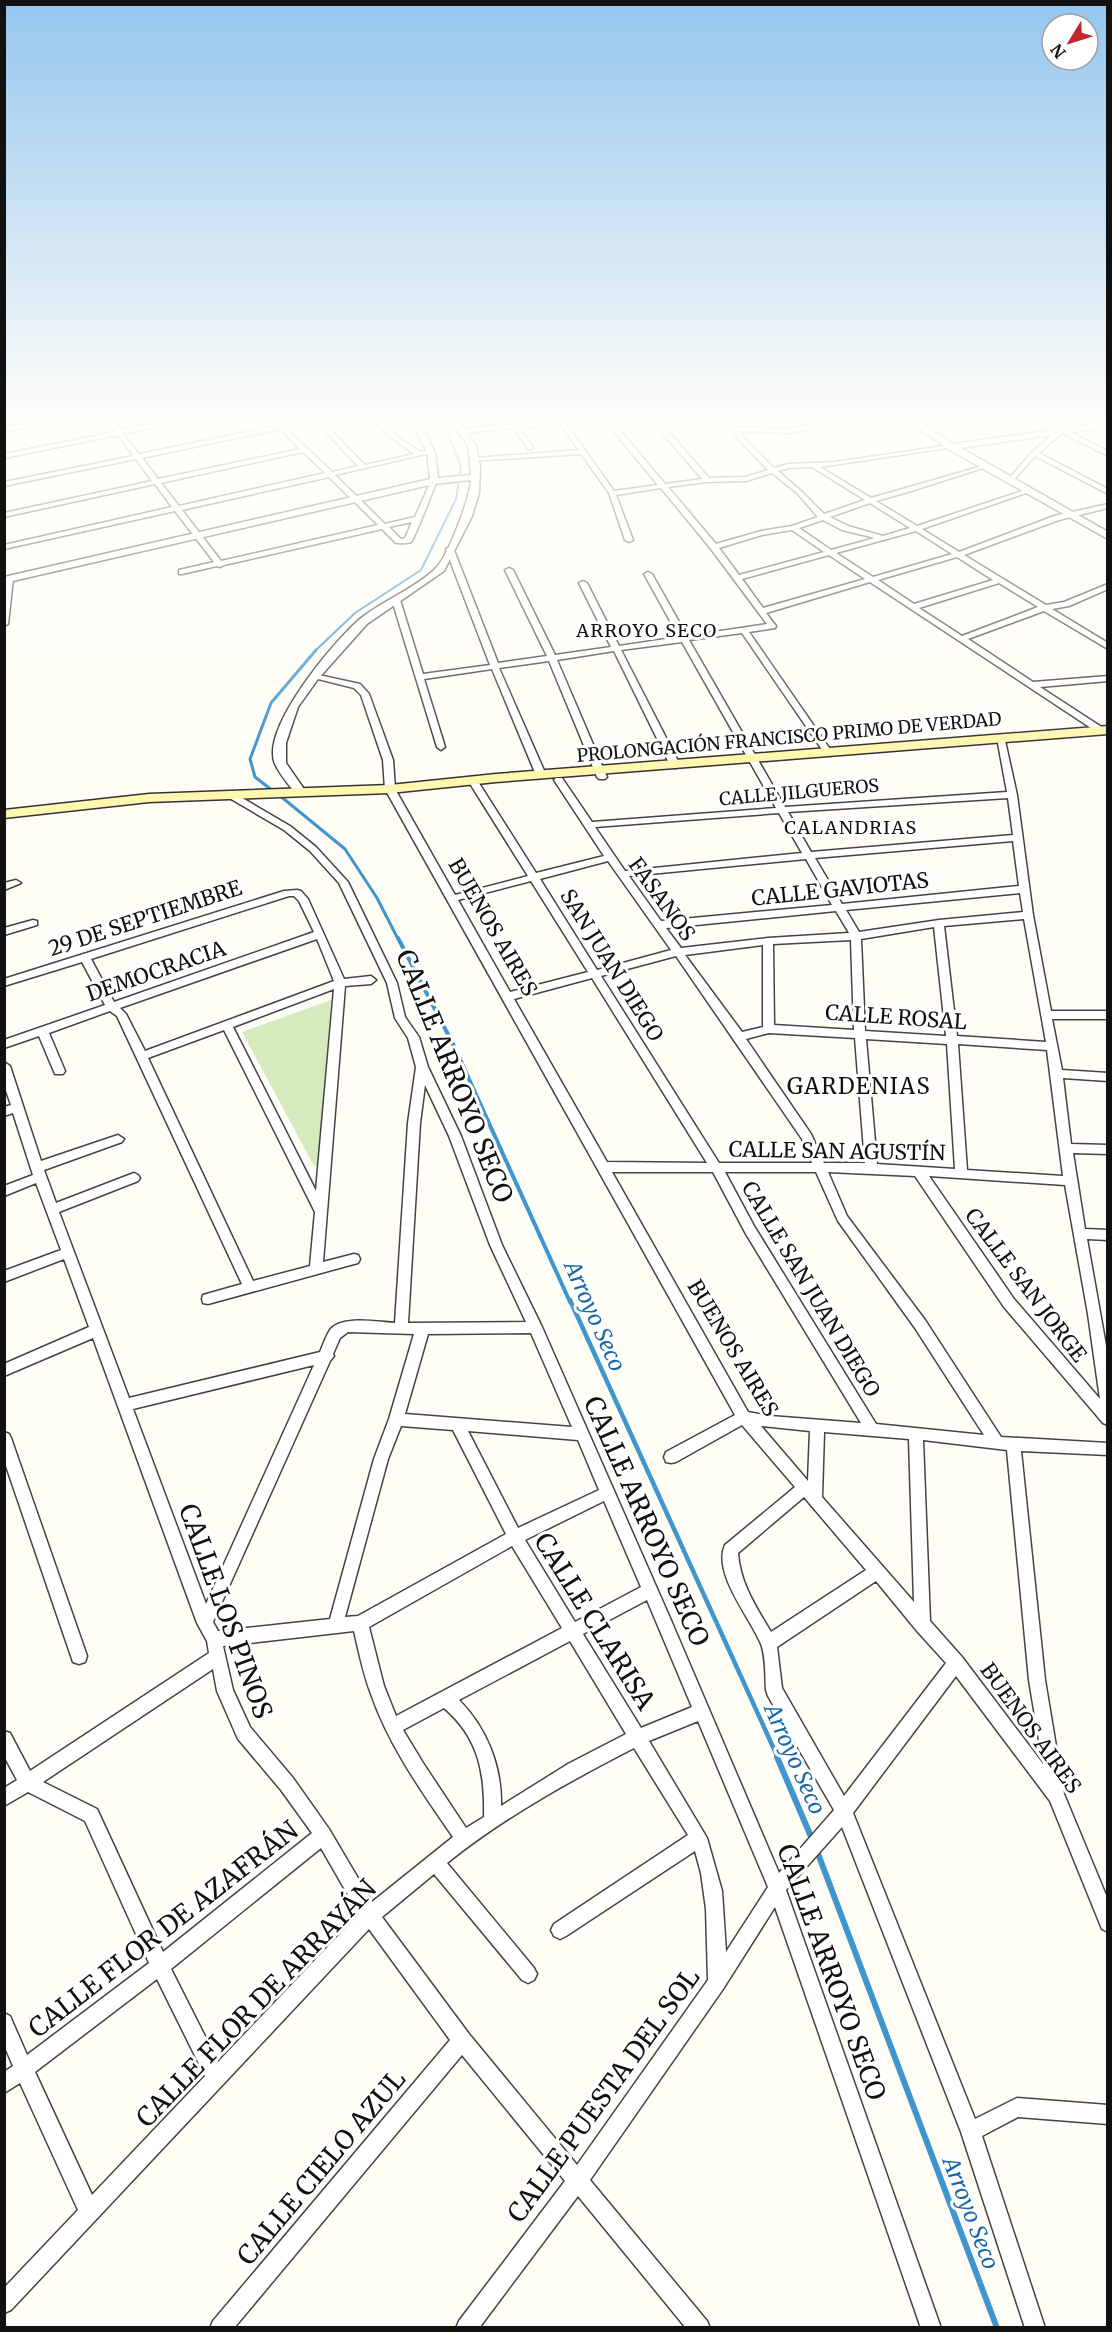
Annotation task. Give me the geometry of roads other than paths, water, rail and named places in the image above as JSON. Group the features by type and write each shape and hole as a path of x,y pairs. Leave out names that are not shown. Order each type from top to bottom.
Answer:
{"main road":[{"name":"PROLONGACIÓN FRANCISCO PRIMO DE VERDAD","path":"229,794 390,789 541,775 601,774 1105,733"},
{"name":"PROLONGACIÓN FRANCISCO PRIMO DE VERDAD","path":"474,782 497,784 560,780 675,765 753,761 828,752 1002,742"},
{"path":"4,814 109,801 229,794"}],"street":[{"path":"4,547 74,531"},
{"path":"195,531 220,566"},
{"path":"4,624 7,579 216,531"},
{"path":"182,573 220,566 362,531"},
{"path":"389,531 404,542 408,540 413,531"},
{"path":"296,792 280,763 280,743 293,707 314,677 363,622 441,569 459,531"},
{"path":"626,531 629,540"},
{"path":"421,677 552,656 745,632 772,626 763,611 700,531"},
{"path":"714,547 771,531"},
{"path":"799,531 1105,733"},
{"path":"847,531 855,545"},
{"path":"855,531 882,538"},
{"path":"738,578 912,531"},
{"path":"917,531 1107,647"},
{"path":"763,611 957,555 1021,531"},
{"path":"450,550 494,665 541,775"},
{"path":"509,570 552,656 601,774"},
{"path":"648,574 753,761 856,936 860,1034 871,1168"},
{"path":"913,607 1000,580"},
{"path":"583,583 675,765"},
{"path":"961,639 1044,608 1066,604 1107,586"},
{"path":"396,600 441,747"},
{"path":"745,632 828,752"},
{"path":"314,677 342,681 362,689 388,760 390,789"},
{"path":"1032,685 1107,678"},
{"path":"1002,742 1012,795 1028,915 1057,1074 1070,1181 1080,1234 1101,1314 1107,1402"},
{"name":"FASANOS","path":"560,780 610,857 739,1037 807,1137 842,1218 1005,1443"},
{"name":"SAN JUAN DIEGO","path":"474,782 717,1169"},
{"name":"BUENOS AIRES","path":"390,789 744,1417 956,1664 1056,1795 1107,1923"},
{"name":"CALLE ARROYO SECO","path":"229,794 287,828 313,849 343,882 392,983 400,1018 413,1037 422,1067 455,1136 495,1245 535,1327 702,1711 783,1881 931,2328"},
{"name":"CALLE JILGUEROS","path":"589,825 783,811 882,801 1012,795"},
{"path":"622,874 916,845 1018,838"},
{"path":"451,899 610,857"},
{"path":"4,887 16,883"},
{"name":"CALLE GAVIOTAS","path":"659,925 1024,889"},
{"name":"29 DE SEPTIEMBRE","path":"4,983 86,959 288,893 297,893 303,899 320,934"},
{"path":"507,997 678,952 768,941 856,936 939,923 1028,915"},
{"path":"4,932 33,923"},
{"path":"939,923 952,1041 961,1172"},
{"path":"316,1269 340,983 320,934"},
{"name":"DEMOCRACIA","path":"4,1044 320,934"},
{"path":"768,941 769,1029"},
{"path":"86,959 111,1006 121,1014 142,1056 250,1288"},
{"path":"142,1056 340,983 370,980"},
{"path":"1046,1015 1107,1015"},
{"path":"226,1024 321,1214"},
{"name":"CALLE ROSAL","path":"739,1037 769,1029 1052,1046"},
{"path":"43,1032 59,1071"},
{"name":"CALLE LOS PINOS","path":"4,1066 39,1172 204,1623 214,1639 225,1691 244,1733 287,1784 323,1835 370,1916 462,2041 699,2328"},
{"path":"401,1329 414,1123 422,1067"},
{"path":"1057,1074 1107,1077"},
{"path":"4,1112 18,1107"},
{"path":"4,1191 39,1172 118,1139"},
{"path":"1065,1148 1107,1150"},
{"name":"CALLE SAN AGUSTÍN","path":"602,1167 871,1168 961,1172 1070,1181"},
{"name":"CALLE SAN JUAN DIEGO","path":"717,1169 750,1230 872,1429"},
{"name":"CALLE SAN JORGE","path":"918,1170 1009,1303 1107,1419"},
{"path":"53,1209 134,1178"},
{"path":"1080,1234 1107,1235"},
{"path":"4,1277 69,1252"},
{"path":"208,1299 354,1259"},
{"path":"204,1623 335,1334 340,1329 348,1326 401,1329 535,1327"},
{"path":"335,1627 381,1460 396,1419 423,1328"},
{"path":"4,1370 97,1330"},
{"path":"125,1405 327,1356"},
{"path":"671,1457 744,1417 1005,1443 1107,1449"},
{"path":"396,1419 581,1434"},
{"name":"CALLE CLARISA","path":"457,1424 515,1537 699,1838 713,1885 718,1931 717,1983"},
{"path":"815,1501 817,1426"},
{"path":"916,1433 922,1626"},
{"path":"4,1438 79,1656"},
{"path":"1005,1443 1037,1680 1056,1795"},
{"path":"804,1488 730,1550 730,1566 743,1599 769,1643 774,1690 844,1812 971,2132 1035,2328"},
{"path":"214,1639 360,1623 515,1537 607,1493"},
{"path":"769,1643 876,1572"},
{"path":"393,1727 650,1590"},
{"path":"360,1623 379,1694 393,1727 464,1839"},
{"path":"4,1798 217,1657"},
{"name":"CALLE PUESTA DEL SOL","path":"466,2328 578,2181 717,1983 783,1881 844,1812 956,1664"},
{"path":"445,1699 462,1712 478,1737 492,1780 492,1821"},
{"name":"CALLE FLOR DE ARRAYÁN","path":"4,2303 370,1916 464,1839 574,1770 638,1737 702,1711"},
{"path":"4,1739 27,1782 91,1815 160,1966 217,2079"},
{"name":"CALLE FLOR DE AZAFRÁN","path":"4,2084 160,1966 323,1835"},
{"path":"560,1930 699,1838"},
{"path":"435,1862 528,1974"},
{"path":"4,2022 90,2213"},
{"name":"CALLE CIELO AZUL","path":"220,2328 462,2041"},
{"path":"971,2132 1017,2108 1107,2115"}],"waterway":[{"name":"Arroyo Seco","path":"316,650 355,613 421,570 440,531"},
{"name":"Arroyo Seco","path":"273,791 255,777 250,759 271,703 316,650"},
{"name":"Arroyo Seco","path":"279,795 345,849 377,898 398,939"},
{"name":"Arroyo Seco","path":"398,938 454,1046 570,1302"},
{"name":"Arroyo Seco","path":"570,1300 778,1758"},
{"name":"Arroyo Seco","path":"777,1757 812,1839"},
{"name":"Arroyo Seco","path":"817,1851 997,2328"}],"district":[{"name":"ARROYO SECO","path":"647,630"},
{"name":"CALANDRIAS","path":"851,827"},
{"name":"GARDENIAS","path":"859,1086"}]}
